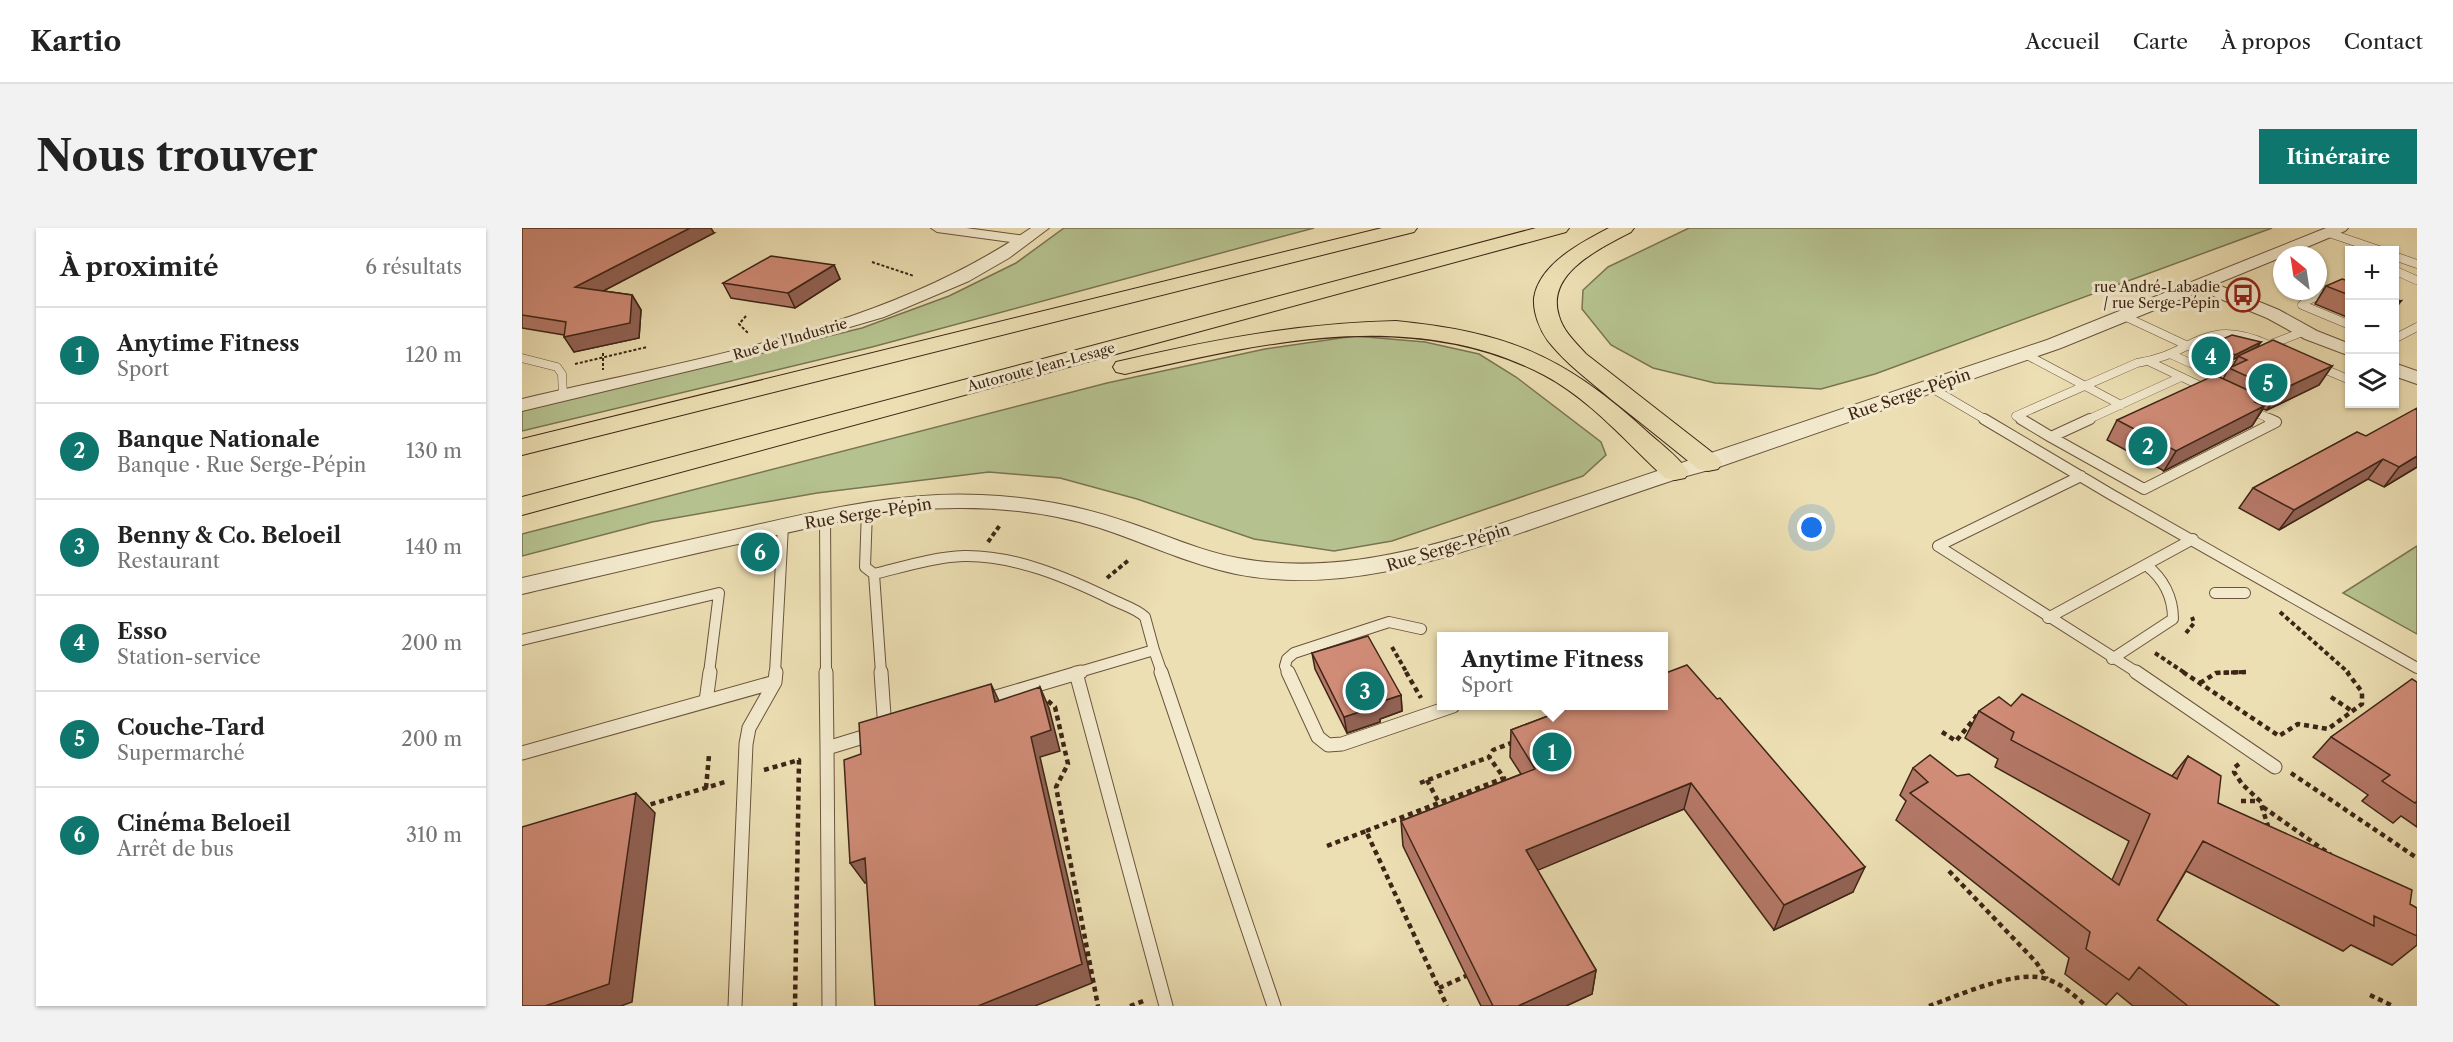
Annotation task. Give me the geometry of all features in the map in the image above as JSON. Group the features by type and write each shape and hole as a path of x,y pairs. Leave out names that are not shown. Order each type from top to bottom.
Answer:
{"highway":[{"path":"1343,244 1386,228"},
{"path":"522,447 1407,228"},
{"name":"Autoroute Jean-Lesage","path":"522,506 1559,228"},
{"path":"1624,228 1578,254 1555,275 1546,296 1548,320 1558,339 1582,363 1708,464"},
{"path":"678,464 1220,346 1317,331 1387,329 1459,337 1536,361 1579,388 1675,472"}],"street":[{"path":"937,228 1026,240"},
{"name":"Rue de l'Industrie","path":"522,405 746,352 848,323 958,279 995,261 1041,228"},
{"name":"Rue Serge-Pépin","path":"522,586 783,526 867,510 948,501 982,501 1024,506 1103,522 1235,566 1276,572 1335,572 1380,567 1433,554 1675,472 1708,464 2025,354 2334,230"},
{"path":"2194,288 2273,314 2306,333 2345,349"},
{"path":"2399,371 2417,378"}],"lane":[{"path":"2334,230 2370,246"},
{"path":"2399,258 2417,264"},
{"path":"2399,272 2416,280"},
{"path":"2345,284 2306,301 2302,305 2345,324"},
{"path":"2124,316 2233,367"},
{"path":"2399,336 2417,327"},
{"path":"2234,402 2276,422 2144,489 2016,416 2137,363 2150,362 2217,333 2250,337 2279,349"},
{"path":"2170,354 2215,374 2259,354 2269,345 2306,333"},
{"path":"2025,354 2121,405"},
{"path":"522,358 557,367 562,374 563,395"},
{"path":"2150,362 2213,392"},
{"path":"2309,362 2345,378"},
{"path":"2051,437 2181,377"},
{"path":"1930,387 2081,477 2417,668"},
{"path":"2081,477 1938,546 2112,659 2133,670 2275,767"},
{"path":"827,748 890,729 874,574 865,567 867,510"},
{"path":"825,518 829,1006"},
{"path":"735,1006 746,744 749,728 775,682 783,526"},
{"path":"2048,618 2193,539"},
{"path":"874,574 928,560 956,556 992,558 1030,567 1086,587 1145,617 1154,650 1274,1006"},
{"path":"2112,659 2171,623 2173,619 2174,613 2161,578 2146,565"},
{"path":"522,640 719,593 706,701"},
{"path":"2215,593 2245,593"},
{"path":"1421,629 1389,622 1294,653 1287,659 1286,670 1318,737 1328,745 1342,744 1440,710"},
{"path":"974,704 1154,650"},
{"path":"1076,673 1166,1006"},
{"path":"522,753 775,682"}],"path":[{"path":"872,262 914,276"},
{"path":"746,316 739,324 752,337"},
{"path":"571,365 603,355 647,347"},
{"path":"602,373 603,355"},
{"path":"990,538 1000,525"},
{"path":"1114,571 1130,559"},
{"path":"2156,652 2279,736 2298,724 2328,729 2362,704 2364,698 2356,682 2278,610"},
{"path":"2190,630 2194,623"},
{"path":"1392,647 1426,707"},
{"path":"2200,683 2216,673 2246,672"},
{"path":"2331,697 2352,711"},
{"path":"1039,699 1048,701 1055,707 1068,764 1056,787 1098,1006"},
{"path":"1942,732 1956,741 1984,707"},
{"path":"1560,710 1568,722"},
{"path":"1420,783 1489,757 1493,750 1521,739"},
{"path":"706,788 709,755"},
{"path":"1489,757 1509,785"},
{"path":"764,770 799,760 795,1006"},
{"path":"2245,760 2235,767 2234,772 2242,784 2260,801 2266,825 2274,829"},
{"path":"2291,773 2417,858"},
{"path":"1327,846 1504,778"},
{"path":"1427,780 1439,803"},
{"path":"630,811 725,782"},
{"path":"2241,801 2260,801"},
{"path":"2263,807 2340,861"},
{"path":"1410,814 1415,822"},
{"path":"1366,831 1448,1006"},
{"path":"1949,871 2036,962 2048,979"},
{"path":"1439,988 1466,976"},
{"path":"1929,1006 2016,979 2038,977 2048,979 2086,1006"},
{"path":"2370,995 2393,1006"},
{"path":"1130,1006 1138,1003"}],"green space":[{"path":"1064,228 1314,228 872,347 522,431 522,410 862,328 949,296 1016,263"},
{"path":"1689,228 2272,228 1875,374 1821,389 1715,383 1653,368 1611,345 1582,309 1583,290 1608,267"},
{"path":"1355,336 1425,342 1479,354 1516,377 1601,442 1606,455 1583,476 1392,541 1334,551 1254,539 1137,499 1060,478 989,472 817,493 652,522 522,556 522,534 1107,383 1265,349"},
{"path":"2417,546 2417,634 2343,593"}],"building":[{"path":"522,228 690,228 575,287 632,295 630,323 564,337 566,322 522,315"},
{"path":"771,256 834,265 788,293 723,283"},
{"path":"2345,280 2345,293 2327,286"},
{"path":"2232,335 2261,342 2235,355 2211,344"},
{"path":"2273,340 2332,366 2279,391 2229,368 2247,360 2238,356"},
{"path":"2197,350 2220,361 2194,351"},
{"path":"2215,375 2265,398 2255,402 2264,406 2176,451 2117,420"},
{"path":"2417,408 2417,456 2399,467 2383,459 2294,510 2253,488 2357,432 2366,436"},
{"path":"1368,636 1401,695 1377,703 1378,706 1344,717 1312,653"},
{"path":"1687,665 1717,699 1720,698 1865,867 1784,905 1691,783 1526,850 1596,970 1518,1006 1493,1006 1401,821 1535,769 1511,730 1564,710 1668,710 1668,672"},
{"path":"2412,679 2417,682 2417,801 2415,803 2382,781 2390,775 2331,737"},
{"path":"991,684 995,702 1040,687 1051,730 1031,737 1082,964 978,1006 875,1006 865,858 850,863 844,760 861,754 859,723"},
{"path":"2022,694 2177,779 2188,756 2221,776 2218,803 2412,890 2410,904 2417,908 2417,936 2374,916 2374,926 2203,841 2157,920 2279,1006 2188,1006 2139,967 2129,980 2086,949 2090,932 1910,793 1928,782 1913,768 1930,755 1957,776 1969,774 2119,885 2150,814 2011,740 2014,732 1979,711 1999,697 2011,706"},
{"path":"636,793 609,984 545,1006 522,1006 522,827"}],"place":[{"name":"rue André-Labadie / rue Serge-Pépin","path":"2243,295"},
{"name":"Esso","path":"2211,356"},
{"name":"Couche-Tard","path":"2268,383"},
{"name":"Banque Nationale","path":"2148,446"},
{"name":"Cinéma Beloeil","path":"760,552"},
{"name":"Benny & Co. Beloeil","path":"1365,691"},
{"name":"Anytime Fitness","path":"1552,752"}]}
